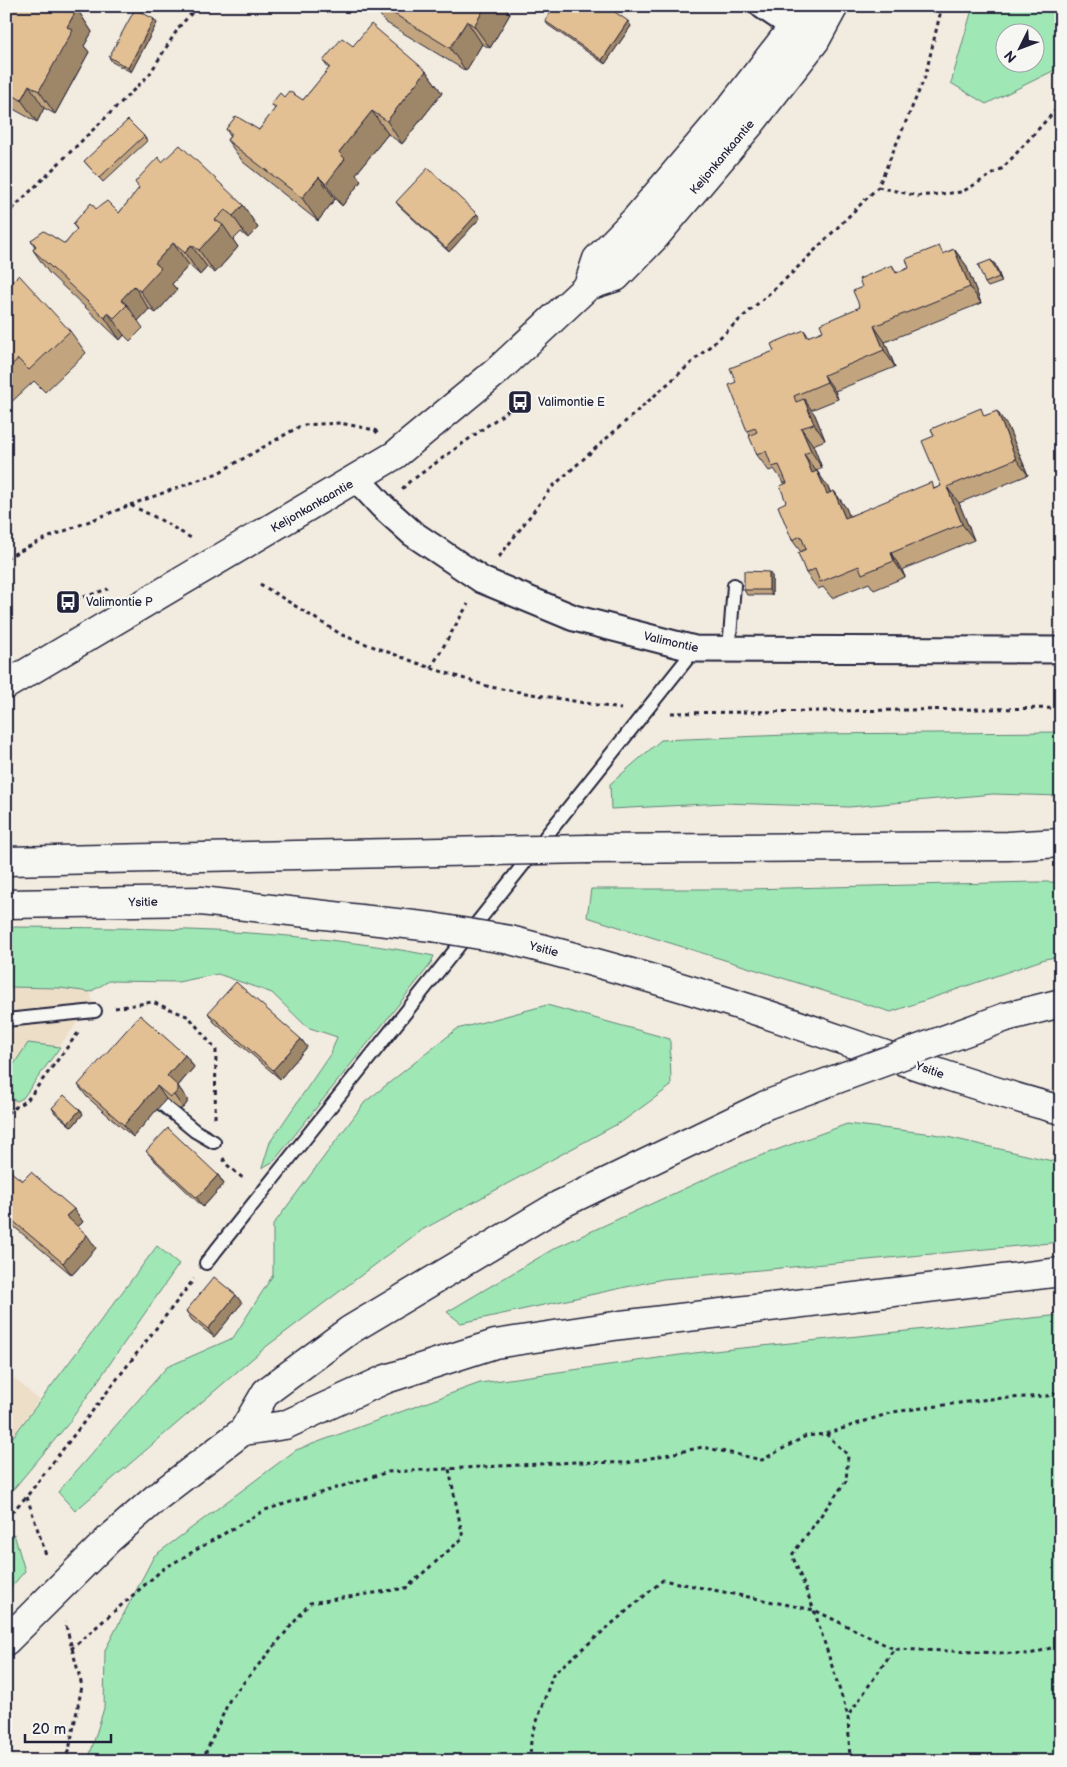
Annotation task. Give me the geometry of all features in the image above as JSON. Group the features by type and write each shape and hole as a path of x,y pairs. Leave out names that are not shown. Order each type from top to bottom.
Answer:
{"main road":[{"name":"Keljonkankaantie","path":"6,685 395,455 497,371 588,286 616,277 654,238 751,124 804,25 834,6"},
{"path":"6,860 589,849 988,846 1061,843"},
{"name":"Ysitie","path":"6,904 201,901 432,927 510,940 613,966 750,1009 1003,1094 1061,1110"},
{"path":"6,1641 109,1539 157,1497 243,1431 266,1392 350,1330 559,1205 766,1105 1006,1017 1061,1003"},
{"path":"243,1431 285,1425 386,1379 495,1344 621,1325 1061,1272"}],"street":[{"path":"763,6 804,25"},
{"name":"Valimontie","path":"357,479 382,506 412,533 482,580 574,618 695,649 1061,650"}],"lane":[{"path":"729,650 734,585"},
{"path":"206,1263 548,831 695,649"},
{"path":"6,1020 95,1011"},
{"path":"162,1104 195,1131 214,1142"}],"path":[{"path":"6,215 149,75 179,27 198,6"},
{"path":"431,668 482,580 552,487 791,274 878,187 925,77 942,6"},
{"path":"878,187 918,196 962,192 1002,168 1061,104"},
{"path":"414,479 520,402"},
{"path":"6,558 42,540 218,473 302,425 340,423 375,430"},
{"path":"130,505 159,518 190,538"},
{"path":"260,584 342,635 431,668 490,687 645,713 1061,708"},
{"path":"7,1113 28,1099 95,1011 152,1002 189,1017 216,1050 214,1142 226,1164 261,1193"},
{"path":"6,1518 27,1496 206,1263"},
{"path":"72,1649 163,1570 265,1510 388,1472 576,1462 627,1463 703,1447 762,1460 806,1436 826,1434 893,1412 989,1399 1047,1396 1061,1392"},
{"path":"826,1434 848,1455 846,1481 792,1554 814,1610 848,1716 850,1761"},
{"path":"202,1761 230,1699 310,1603 406,1588 463,1538 449,1469"},
{"path":"27,1496 46,1555"},
{"path":"530,1761 531,1739 553,1674 662,1580 814,1610 894,1649 1030,1654 1061,1645"},
{"path":"63,1761 68,1750 82,1686 65,1622"},
{"path":"848,1716 894,1649"}],"shaded area":[{"path":"6,987 60,988 90,992 93,1002 6,1117"},
{"path":"6,1371 39,1400 6,1446"}],"green space":[{"path":"973,6 1061,6 1061,67 986,104 951,83"},
{"path":"1061,732 1061,796 993,794 849,807 724,803 611,809 610,784 661,740 812,734"},
{"path":"1061,882 1061,956 1045,959 891,1012 587,917 591,889 748,889"},
{"path":"6,927 221,931 328,940 434,956 430,965 274,1161 262,1168 270,1142 331,1053 337,1037 307,1027 272,993 218,974 178,982 109,981 90,992 60,988 6,987"},
{"path":"547,1005 670,1039 671,1086 623,1121 420,1231 267,1346 75,1511 58,1492 167,1367 233,1338 273,1275 273,1225 365,1102 457,1029"},
{"path":"28,1043 60,1047 23,1098 17,1101 6,1096 6,1076"},
{"path":"847,1124 934,1134 1061,1163 1061,1242 663,1279 461,1323 447,1312 555,1248 738,1164"},
{"path":"157,1246 179,1264 68,1424 6,1498 6,1446"},
{"path":"1061,1315 1061,1761 88,1761 104,1708 105,1650 154,1556 296,1450 480,1383 694,1353"},
{"path":"14,1534 25,1571 6,1593 6,1538"}],"building":[{"path":"6,6 71,6 77,9 67,27 73,30 39,91 29,85 21,100 6,91"},
{"path":"381,6 486,6 474,26 467,21 450,48"},
{"path":"555,6 606,6 628,21 602,60 545,21"},
{"path":"135,9 154,19 128,68 109,57"},
{"path":"371,24 426,71 387,121 372,111 339,152 345,159 326,184 319,177 302,198 227,140 232,134 226,129 236,116 259,130 276,107 271,104 280,93 284,97 289,91 303,100 330,67 323,61 342,38 353,46"},
{"path":"128,120 144,136 99,178 84,161"},
{"path":"180,145 243,205 233,216 225,210 215,220 223,225 199,250 191,245 185,253 173,243 155,263 161,268 140,291 134,286 121,300 127,305 114,318 108,313 105,318 33,250 36,246 31,240 44,231 65,244 77,229 73,224 91,203 96,209 107,201 119,213 139,188 135,182 158,157 162,162"},
{"path":"428,168 477,214 446,248 396,202"},
{"path":"939,246 943,254 954,249 970,287 874,326 884,350 824,375 827,382 794,396 796,402 804,399 814,424 801,428 811,451 804,454 812,473 817,471 827,494 834,491 845,518 932,482 934,489 941,486 922,441 934,436 931,429 981,408 984,416 997,411 1016,459 947,487 962,524 891,553 894,561 862,574 859,566 820,582 815,569 806,573 798,553 806,549 801,536 792,540 778,506 786,502 780,486 787,483 779,465 772,467 766,451 757,455 749,436 757,432 755,428 747,431 729,385 736,382 730,368 774,351 771,344 804,330 807,337 823,331 820,324 860,307 853,291 862,287 859,279 892,265 896,273 909,268 906,259"},
{"path":"991,260 999,277 985,283 978,265"},
{"path":"19,275 70,331 29,370 18,359 6,370 6,287"},
{"path":"744,571 769,572 769,590 744,590"},
{"path":"236,982 301,1039 273,1070 208,1013"},
{"path":"140,1015 185,1055 167,1076 178,1086 178,1090 174,1095 170,1097 157,1086 124,1125 78,1085"},
{"path":"64,1095 80,1110 68,1123 52,1108"},
{"path":"168,1128 218,1175 197,1198 146,1151"},
{"path":"8,1169 22,1181 31,1172 74,1209 66,1216 87,1235 63,1263 6,1215 6,1171"},
{"path":"214,1277 236,1295 208,1329 186,1311"}],"place":[{"name":"Valimontie E","path":"520,402"},
{"name":"Valimontie P","path":"68,602"}]}
